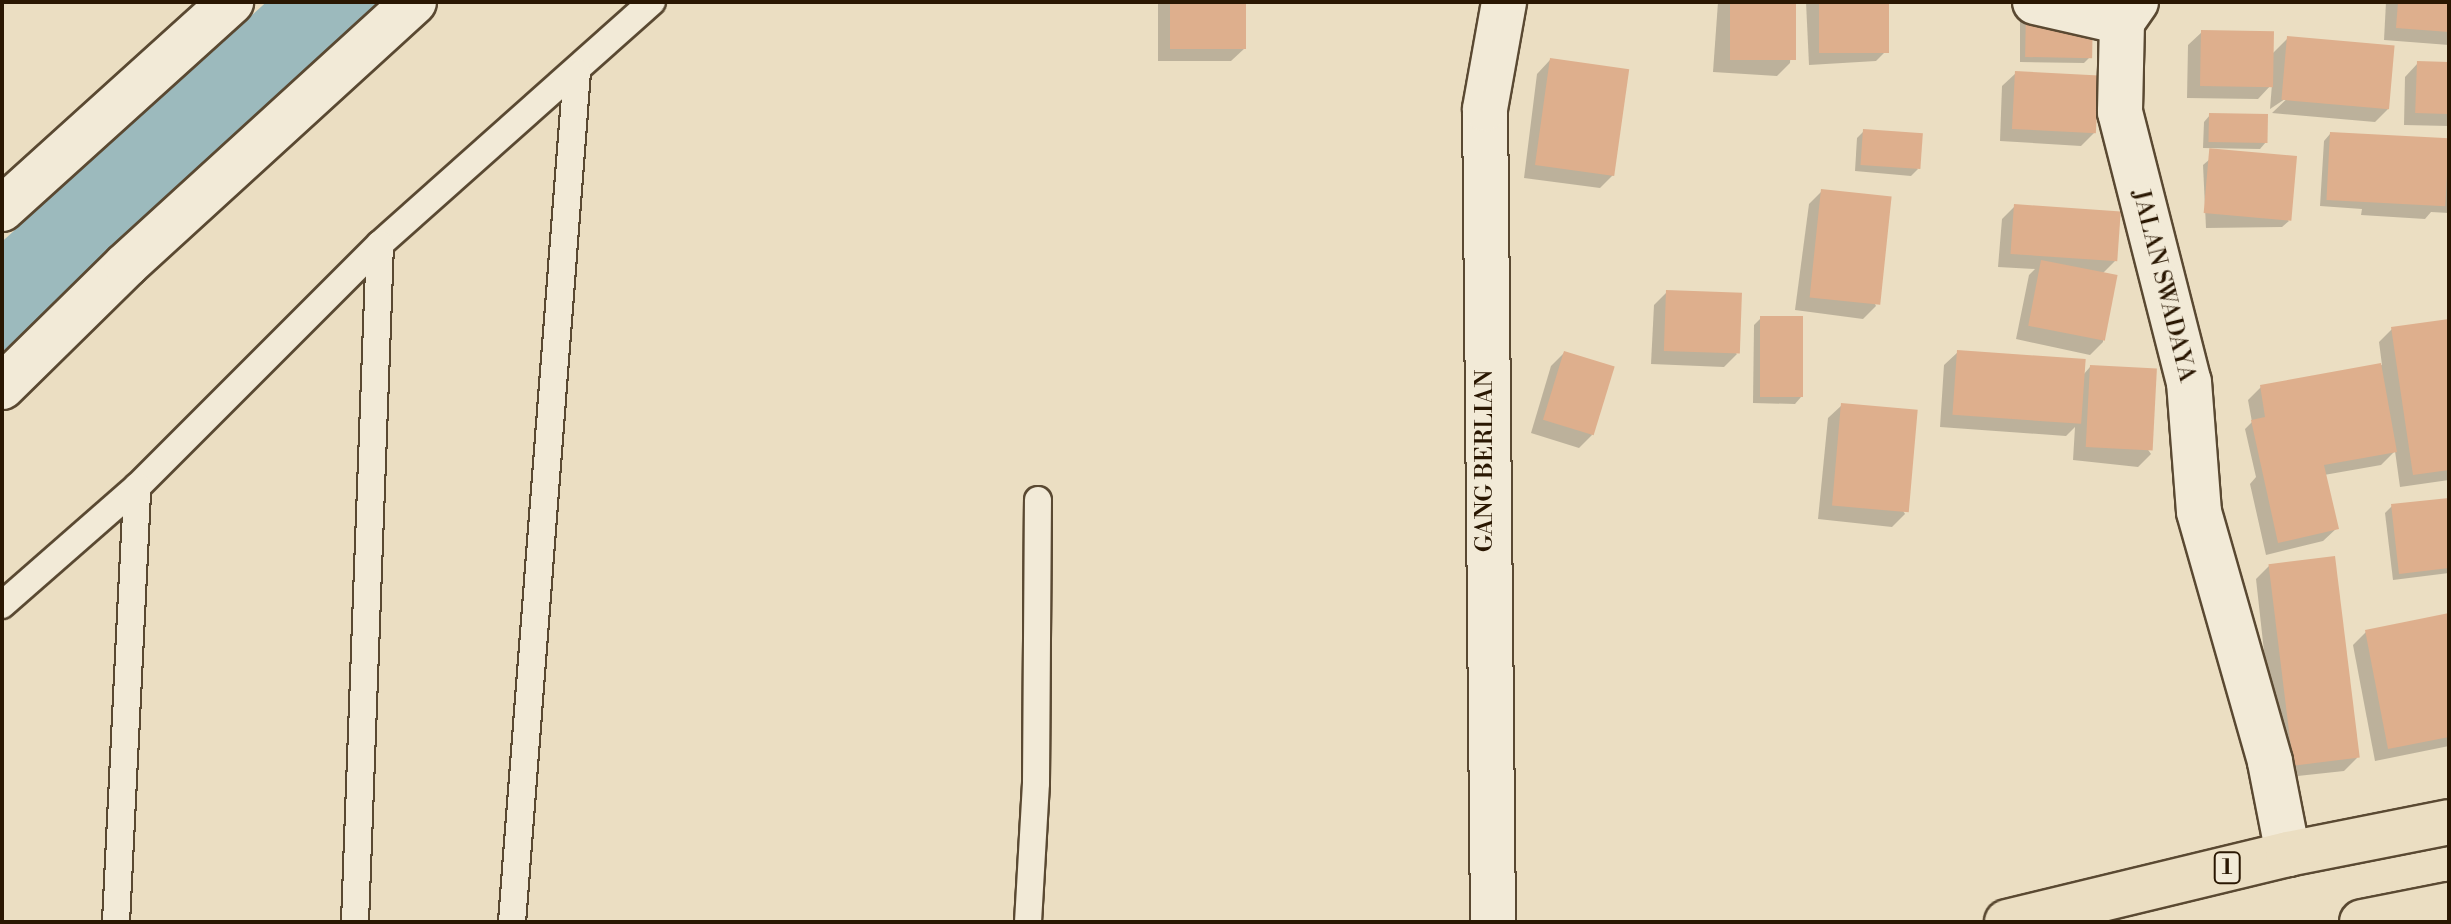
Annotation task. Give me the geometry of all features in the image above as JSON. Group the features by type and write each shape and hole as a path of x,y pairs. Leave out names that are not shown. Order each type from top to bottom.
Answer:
{"highway":[{"name":"1","path":"2007,922 2288,854 2449,822"},
{"path":"2362,922 2449,905"}],"street":[{"path":"2,209 231,2"},
{"path":"2,387 126,265 414,2"},
{"name":"GANG BERLIAN","path":"1493,922 1485,109 1504,2"},
{"path":"2035,2 2129,12"},
{"name":"JALAN SWADAYA","path":"2129,12 2120,112 2189,382 2199,512 2270,762 2288,854"}],"lane":[{"path":"2,605 137,487 380,244 577,72 652,2"},
{"path":"512,922 577,72"},
{"path":"355,922 380,244"},
{"path":"116,922 137,487"},
{"path":"1028,922 1036,783 1038,500"}],"building":[{"path":"1170,2 1246,2 1246,49 1170,49"},
{"path":"1730,2 1796,2 1796,60 1730,60"},
{"path":"1819,2 1889,2 1889,53 1819,53"},
{"path":"2398,2 2449,2 2449,32 2396,28"},
{"path":"2026,7 2093,8 2092,58 2025,57"},
{"path":"2201,30 2274,31 2273,87 2200,86"},
{"path":"2287,36 2395,45 2389,109 2281,100"},
{"path":"1550,58 1629,69 1614,176 1535,165"},
{"path":"2417,61 2449,62 2447,114 2415,113"},
{"path":"2015,71 2099,75 2096,133 2012,129"},
{"path":"2209,113 2268,114 2267,143 2208,142"},
{"path":"1863,129 1923,133 1920,169 1860,165"},
{"path":"2330,132 2449,138 2445,206 2326,200"},
{"path":"2209,148 2297,156 2291,221 2204,213"},
{"path":"1821,189 1892,196 1880,305 1810,297"},
{"path":"2014,204 2121,211 2117,261 2011,254"},
{"path":"2041,260 2118,275 2105,341 2028,326"},
{"path":"1666,290 1742,293 1740,354 1664,351"},
{"path":"1760,316 1803,316 1803,397 1760,397"},
{"path":"2449,319 2449,470 2413,475 2391,327"},
{"path":"1957,350 2086,359 2081,424 1952,415"},
{"path":"1564,351 1615,366 1594,435 1543,420"},
{"path":"2381,363 2397,452 2324,465 2339,529 2278,543 2251,420 2265,417 2260,385"},
{"path":"2090,365 2157,369 2153,450 2086,447"},
{"path":"1841,403 1918,410 1909,512 1832,506"},
{"path":"2449,498 2449,568 2399,574 2391,504"},
{"path":"2335,556 2360,757 2293,766 2268,564"},
{"path":"2449,613 2449,737 2388,749 2365,630"}],"waterway":[{"path":"2,312 344,2"}]}
